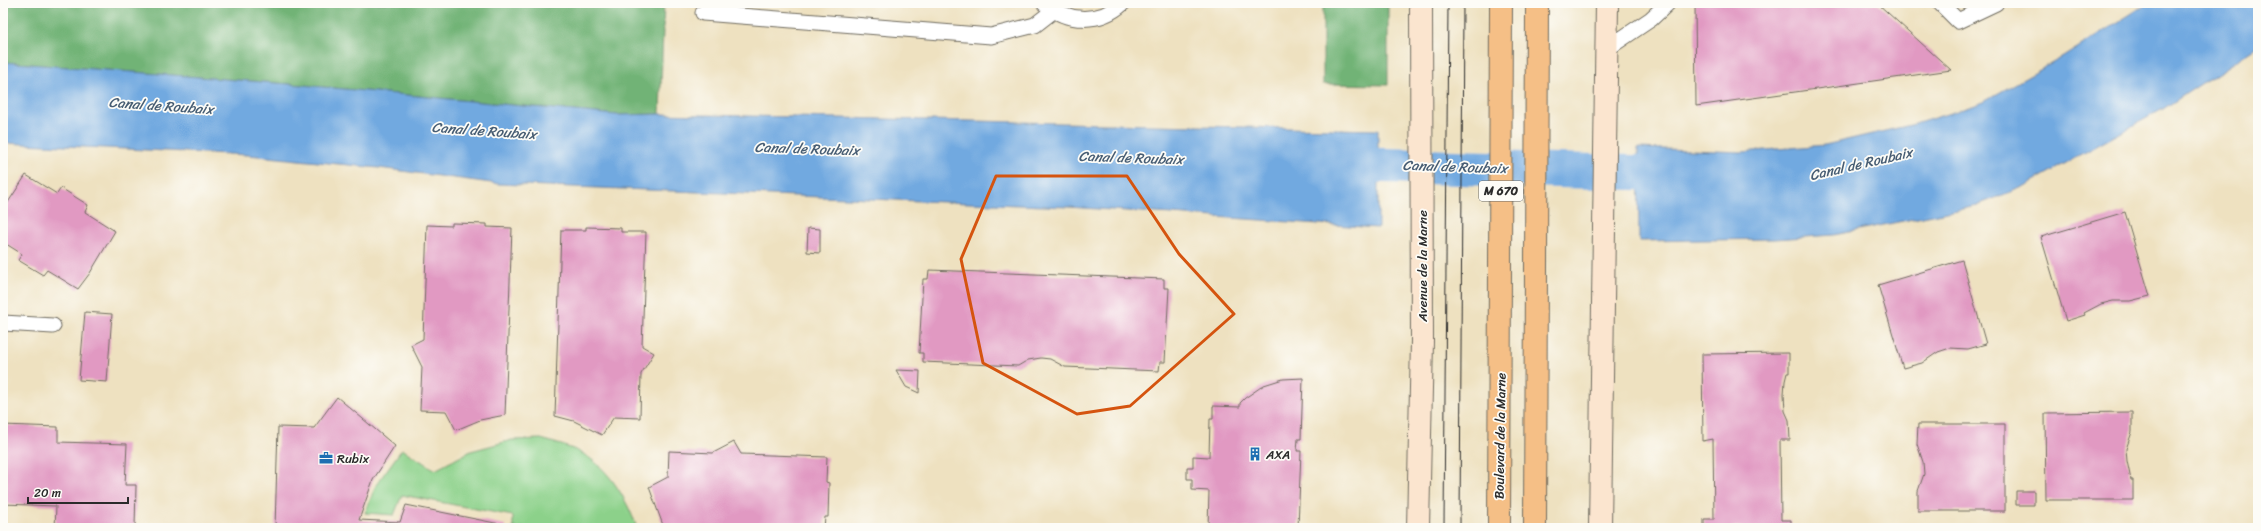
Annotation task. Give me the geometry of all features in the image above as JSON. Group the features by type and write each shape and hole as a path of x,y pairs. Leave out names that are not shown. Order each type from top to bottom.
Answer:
{"main road":[{"name":"Boulevard de la Marne","path":"1499,528 1501,343 1501,3"},
{"name":"M 670","path":"1534,528 1537,345 1537,3"}],"street":[{"name":"Avenue de la Marne","path":"1418,528 1422,341 1421,3"},
{"path":"1600,528 1608,51 1607,3"}],"lane":[{"path":"703,13 991,36 1035,25 1049,7 1074,19 1096,18 1116,10 1123,3"},
{"path":"1608,51 1651,19 1668,3"},
{"path":"1940,3 1958,22 1996,3"},
{"path":"3,323 52,326"}],"highlighted area":[{"path":"996,176 1127,176 1179,254 1234,314 1130,406 1077,414 983,363 961,259"}],"green space":[{"path":"3,3 664,3 660,114 617,115 302,85 3,62"},
{"path":"1323,3 1388,3 1388,85 1323,84"},
{"path":"541,439 573,449 595,462 605,472 621,493 637,528 513,528 513,516 402,495 394,515 365,513 376,485 402,449 435,470 471,451 512,440"}],"water":[{"path":"2148,3 2258,3 2258,46 2163,109 2023,187 1972,207 1834,235 1775,239 1639,241 1638,148 1742,152 1825,145 1915,124 1979,104 2063,57"},
{"path":"3,62 302,85 617,115 660,114 1378,130 1378,228 1068,207 499,184 379,168 248,155 3,143"}],"building":[{"path":"1695,3 1877,3 1951,70 1696,106"},
{"path":"26,175 57,194 61,188 88,205 85,212 115,231 90,273 78,289 47,270 43,275 18,260 22,254 3,242 3,210"},
{"path":"2125,212 2150,296 2130,301 2113,301 2101,304 2084,313 2085,315 2066,321 2041,237"},
{"path":"452,223 487,224 487,227 512,228 505,415 480,420 456,430 446,411 420,410 422,367 411,345 423,339 427,225 452,226"},
{"path":"586,227 621,228 621,232 646,232 642,346 654,353 641,374 640,418 614,417 602,435 574,421 555,416 561,230 586,230"},
{"path":"808,228 820,229 820,253 807,252"},
{"path":"1962,260 1986,344 1968,349 1950,348 1938,352 1922,363 1903,368 1878,285"},
{"path":"929,270 1164,279 1164,288 1169,288 1165,362 1160,362 1159,371 1065,367 1050,359 1041,358 1028,360 1018,366 923,362 923,353 919,353 923,279 928,279"},
{"path":"85,312 112,314 107,382 79,380"},
{"path":"1789,353 1789,373 1787,373 1785,381 1784,394 1785,411 1789,420 1790,440 1780,440 1781,520 1791,520 1791,528 1704,528 1704,519 1714,519 1713,439 1703,441 1702,354"},
{"path":"896,370 920,371 919,393 906,387"},
{"name":"AXA","path":"1303,378 1301,439 1298,439 1297,451 1301,451 1298,528 1208,528 1209,491 1192,490 1192,479 1187,479 1187,467 1193,467 1193,456 1209,457 1210,419 1213,419 1213,406 1240,407 1240,403 1245,398 1264,385 1283,379"},
{"path":"337,397 395,446 373,480 359,520 400,522 406,505 505,525 505,528 275,528 278,427 314,428"},
{"path":"2132,412 2132,432 2126,449 2131,480 2133,480 2133,500 2046,500 2045,413"},
{"path":"1918,424 2005,424 2005,511 1918,511 1918,491 1924,474 1923,462 1917,444"},
{"path":"3,425 58,427 58,442 127,444 125,485 136,485 135,528 55,528 56,506 3,504"},
{"path":"734,442 741,454 827,457 826,482 829,483 828,517 825,517 824,528 664,528 649,487 668,477 669,451 713,453"},
{"path":"2016,491 2034,491 2034,505 2016,505"}],"waterway":[{"name":"Canal de Roubaix","path":"1330,164 1686,174"}],"tram line":[{"path":"1444,528 1448,3"},
{"path":"1460,528 1463,3"}],"place":[{"name":"AXA","path":"1255,454"},
{"name":"Rubix","path":"326,458"}]}
